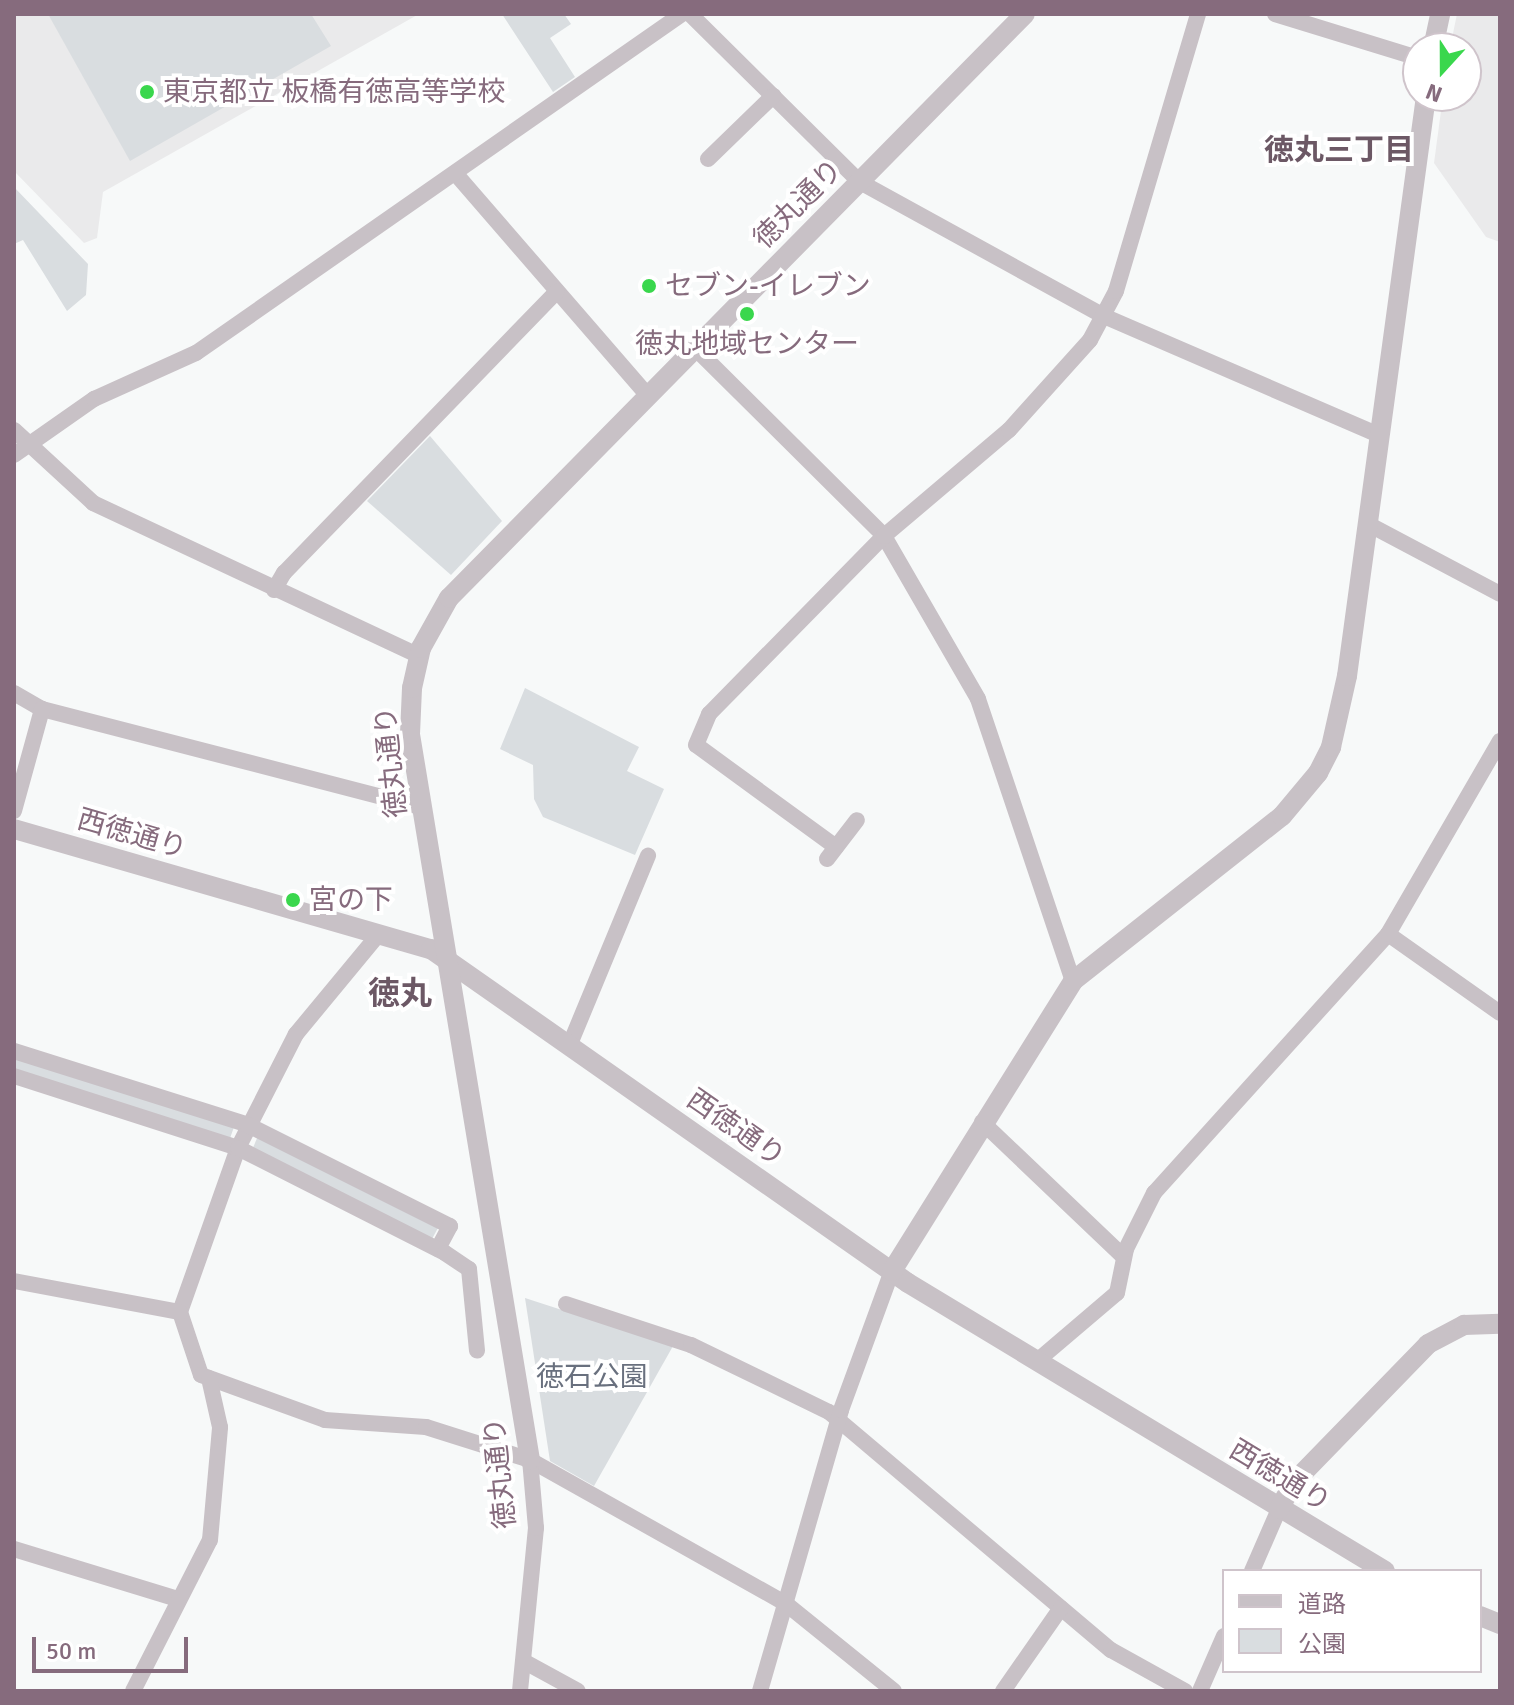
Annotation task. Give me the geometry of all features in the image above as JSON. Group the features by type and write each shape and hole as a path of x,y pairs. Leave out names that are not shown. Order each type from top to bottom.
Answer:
{"street":[{"path":"14,455 94,399 196,353 682,14"},
{"path":"690,14 860,182 1106,317 1379,435"},
{"name":"徳丸通り","path":"520,1691 536,1528 530,1460 451,961 410,734 419,656 432,623 449,598 1025,14"},
{"path":"857,820 831,853 694,750 709,714 884,536 1009,430 1106,317 1198,14"},
{"path":"1275,14 1402,53"},
{"path":"708,159 773,96"},
{"path":"760,1691 839,1422 892,1271 982,1122 1073,981 1282,816 1318,773 1339,722 1424,112"},
{"path":"455,173 649,397"},
{"path":"274,590 284,573 557,291"},
{"path":"695,348 884,536 978,699 1073,981"},
{"path":"14,430 93,503 419,656"},
{"path":"1368,524 1500,594"},
{"path":"14,693 42,709 422,807"},
{"path":"14,811 42,709"},
{"path":"1037,1361 1117,1293 1124,1257 1154,1193 1388,934 1493,769 1500,741"},
{"name":"西徳通り","path":"14,829 431,949 892,1271 1382,1569"},
{"path":"570,1044 648,856"},
{"path":"1388,934 1500,1013"},
{"path":"378,935 296,1034 238,1148 180,1312 193,1359 201,1375 325,1420 426,1427 530,1460 785,1603 894,1691"},
{"path":"14,1051 248,1125 450,1226 438,1249"},
{"path":"14,1076 238,1148 438,1249 469,1269 477,1351"},
{"path":"982,1122 1124,1257"},
{"path":"14,1281 180,1312"},
{"path":"566,1304 691,1345 839,1422 1111,1650 1185,1691"},
{"path":"1253,1569 1294,1482 1428,1344 1464,1325 1500,1324"},
{"path":"133,1691 210,1540 220,1427 209,1378"},
{"path":"14,1549 178,1599"},
{"path":"1003,1691 1061,1608"},
{"path":"1200,1691 1222,1641"},
{"path":"525,1662 578,1691"}],"shaded area":[{"name":"東京都立 板橋有徳高等学校","path":"14,14 419,14 103,192 97,238 84,243 14,171"},
{"path":"1457,14 1500,14 1500,242 1486,237 1434,163 1441,112 1482,112 1482,32 1453,32"}],"green space":[{"path":"48,14 311,14 331,46 130,161"},
{"path":"502,14 564,14 571,24 550,38 575,77 553,92"},
{"path":"14,187 88,264 86,295 67,311 23,240 14,244"},
{"path":"430,436 502,521 451,575 367,501"},
{"path":"525,688 639,747 627,771 664,789 635,855 543,817 534,799 533,765 500,749"},
{"path":"14,1056 234,1127 229,1141 14,1072"},
{"path":"258,1136 439,1226 432,1239 252,1150"},
{"name":"徳石公園","path":"525,1298 673,1346 594,1486 550,1461"}],"place":[{"name":"東京都立 板橋有徳高等学校","path":"147,92"},
{"name":"セブン-イレブン","path":"649,286"},
{"name":"徳丸地域センター","path":"747,314"},
{"name":"宮の下","path":"293,900"}],"district":[{"name":"徳丸三丁目","path":"1339,151"},
{"name":"徳丸","path":"400,994"}]}
